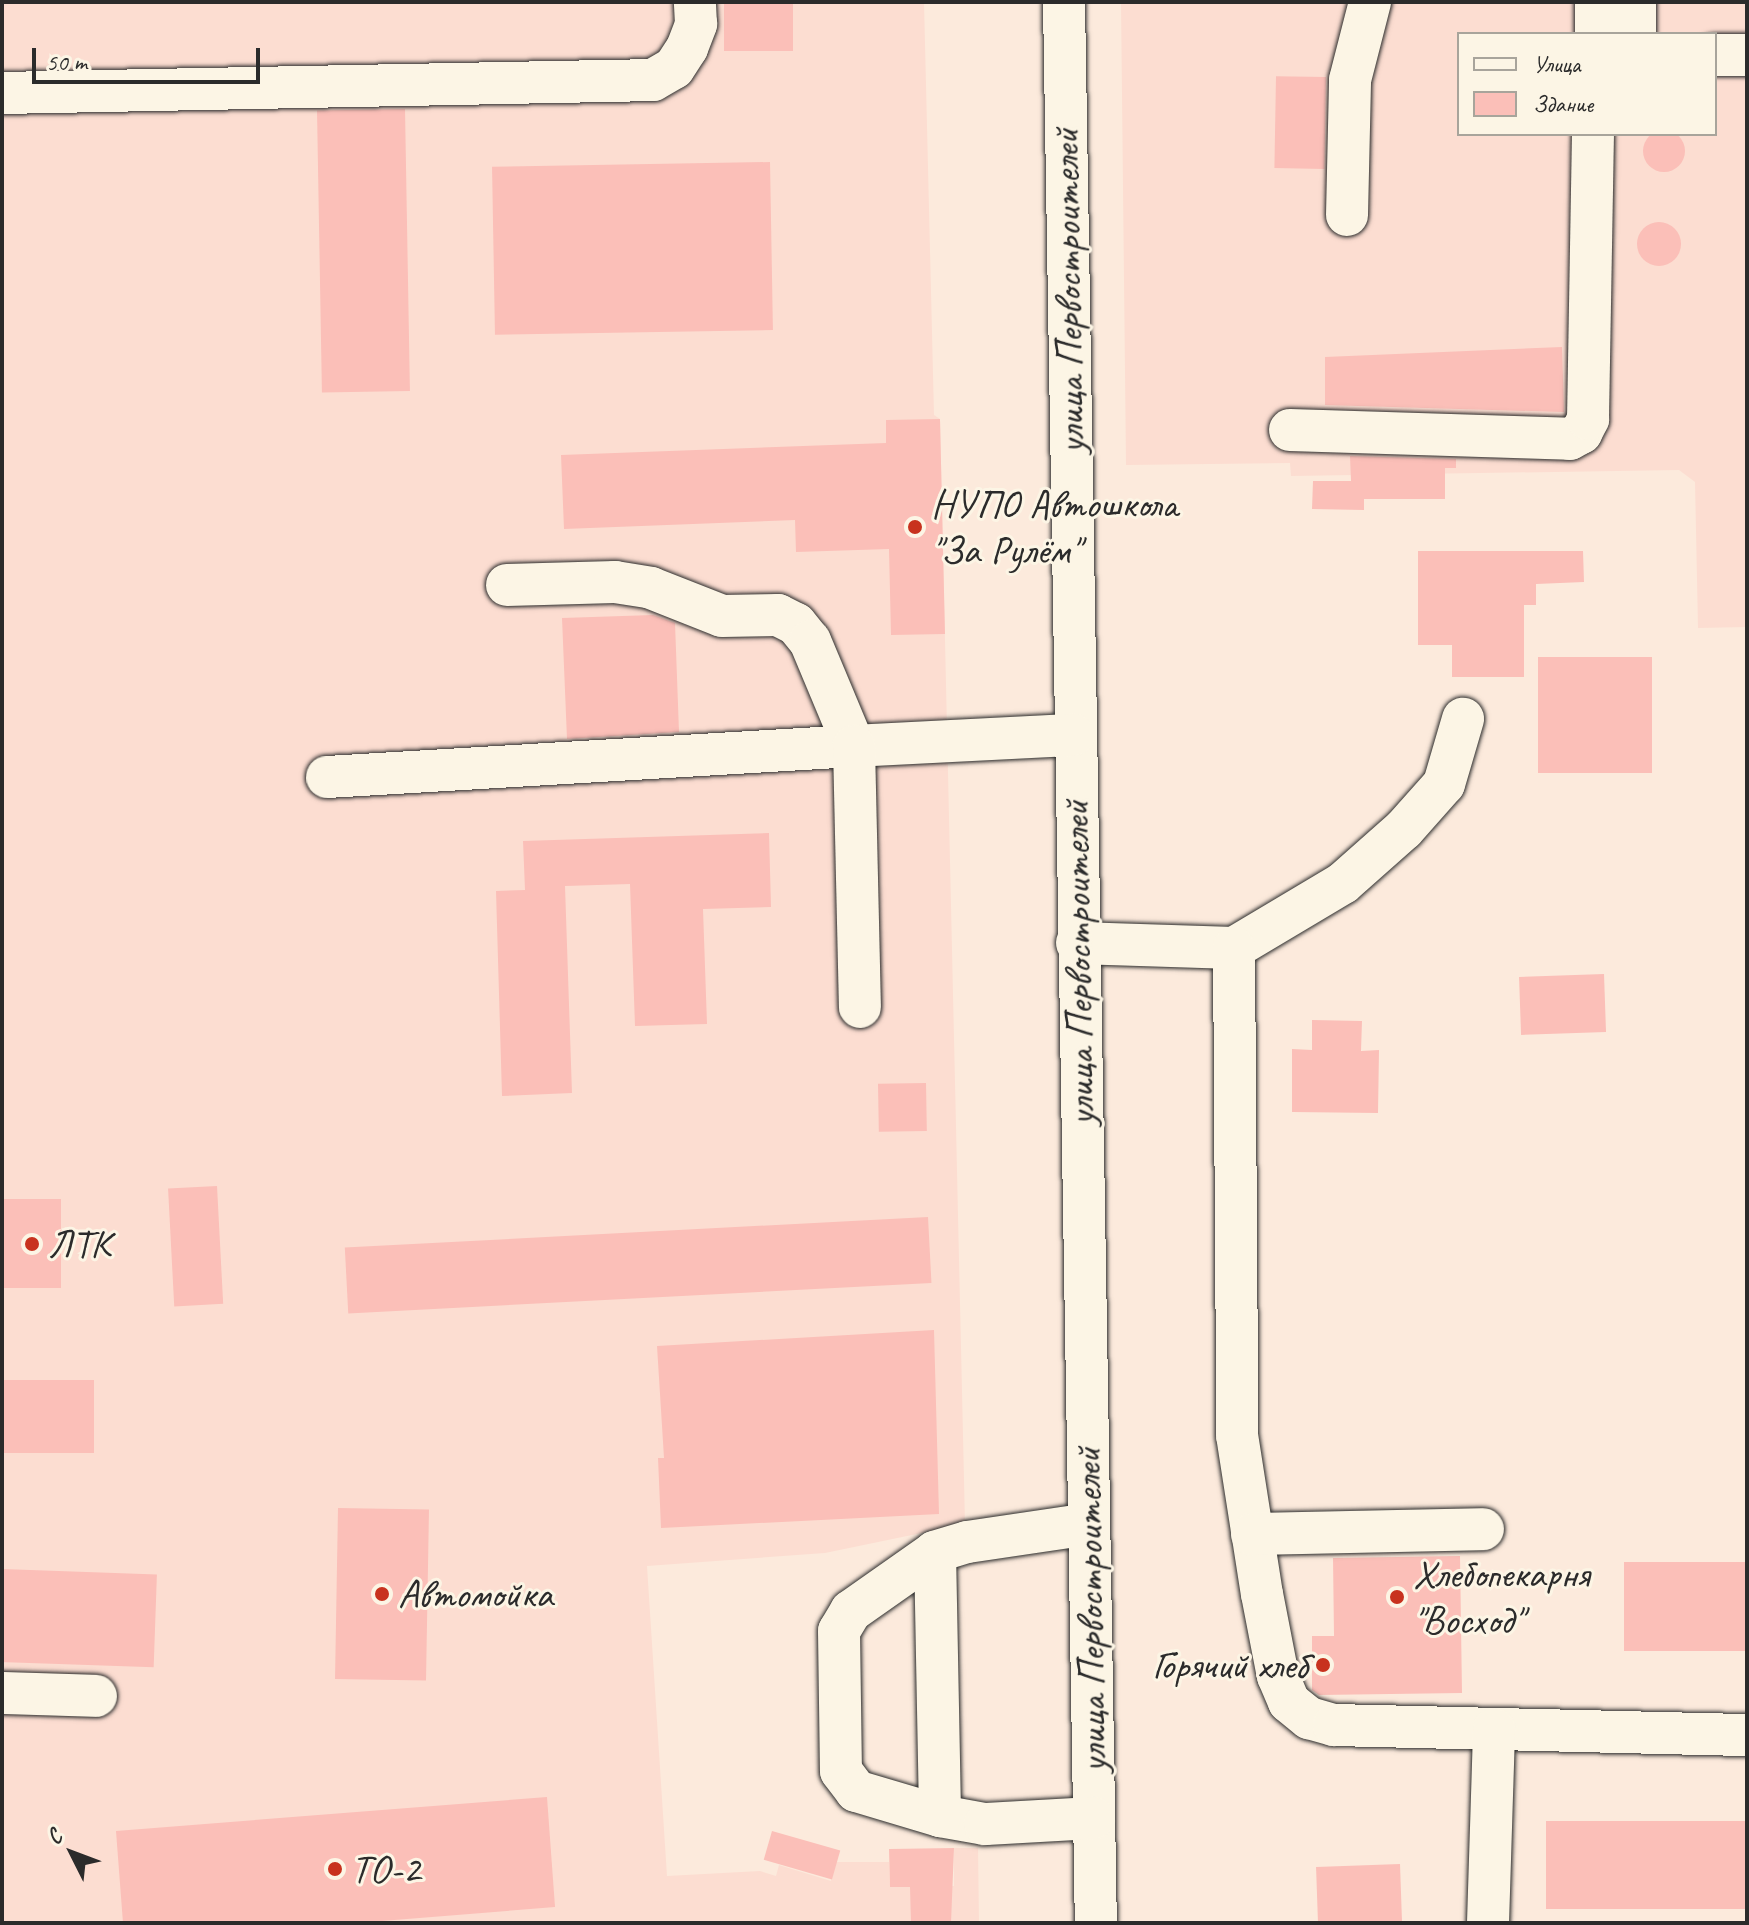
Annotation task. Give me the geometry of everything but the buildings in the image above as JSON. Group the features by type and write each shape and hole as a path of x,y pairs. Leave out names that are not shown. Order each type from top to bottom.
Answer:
{"street":[{"path":"2,93 653,80 674,68 687,48 696,24 695,2"},
{"name":"улица Первостроителей","path":"1064,2 1077,943 1096,1923"},
{"path":"1347,215 1350,80 1370,2"},
{"path":"1596,2 1596,32"},
{"path":"1635,2 1635,32"},
{"path":"1717,55 1747,55"},
{"path":"1290,430 1570,439 1581,433 1588,419 1593,136"},
{"path":"507,585 615,582 651,588 722,616 778,615 796,624 810,641 854,746 860,1007"},
{"path":"1077,943 1234,948 1343,883 1404,829 1444,784 1463,719"},
{"path":"327,777 1074,735"},
{"path":"1234,948 1237,1435 1278,1676 1289,1702 1309,1718 1334,1725 1747,1735"},
{"path":"1089,1524 967,1542 935,1552 851,1611 839,1631 841,1771 856,1791 940,1816 985,1824 1094,1818"},
{"path":"1252,1534 1483,1529"},
{"path":"935,1552 940,1816"},
{"path":"2,1693 96,1696"},
{"path":"1488,1923 1494,1729"}],"shaded area":[{"path":"2,2 924,2 934,415 940,419 965,1524 825,1553 647,1566 667,1876 760,1871 776,1876 779,1865 831,1881 836,1862 889,1862 890,1887 954,1886 954,1848 978,1848 979,1923 2,1923"},
{"path":"1121,2 1747,2 1747,627 1698,628 1695,482 1679,470 1291,476 1290,463 1126,465"}],"place":[{"name":"НУПО Автошкола \"За Рулём\"","path":"915,527"},
{"name":"ЛТК","path":"32,1244"},
{"name":"Автомойка","path":"382,1594"},
{"name":"Хлебопекарня \"Восход\"","path":"1397,1597"},
{"name":"Горячий хлеб","path":"1323,1665"},
{"name":"ТО-2","path":"335,1869"}]}
